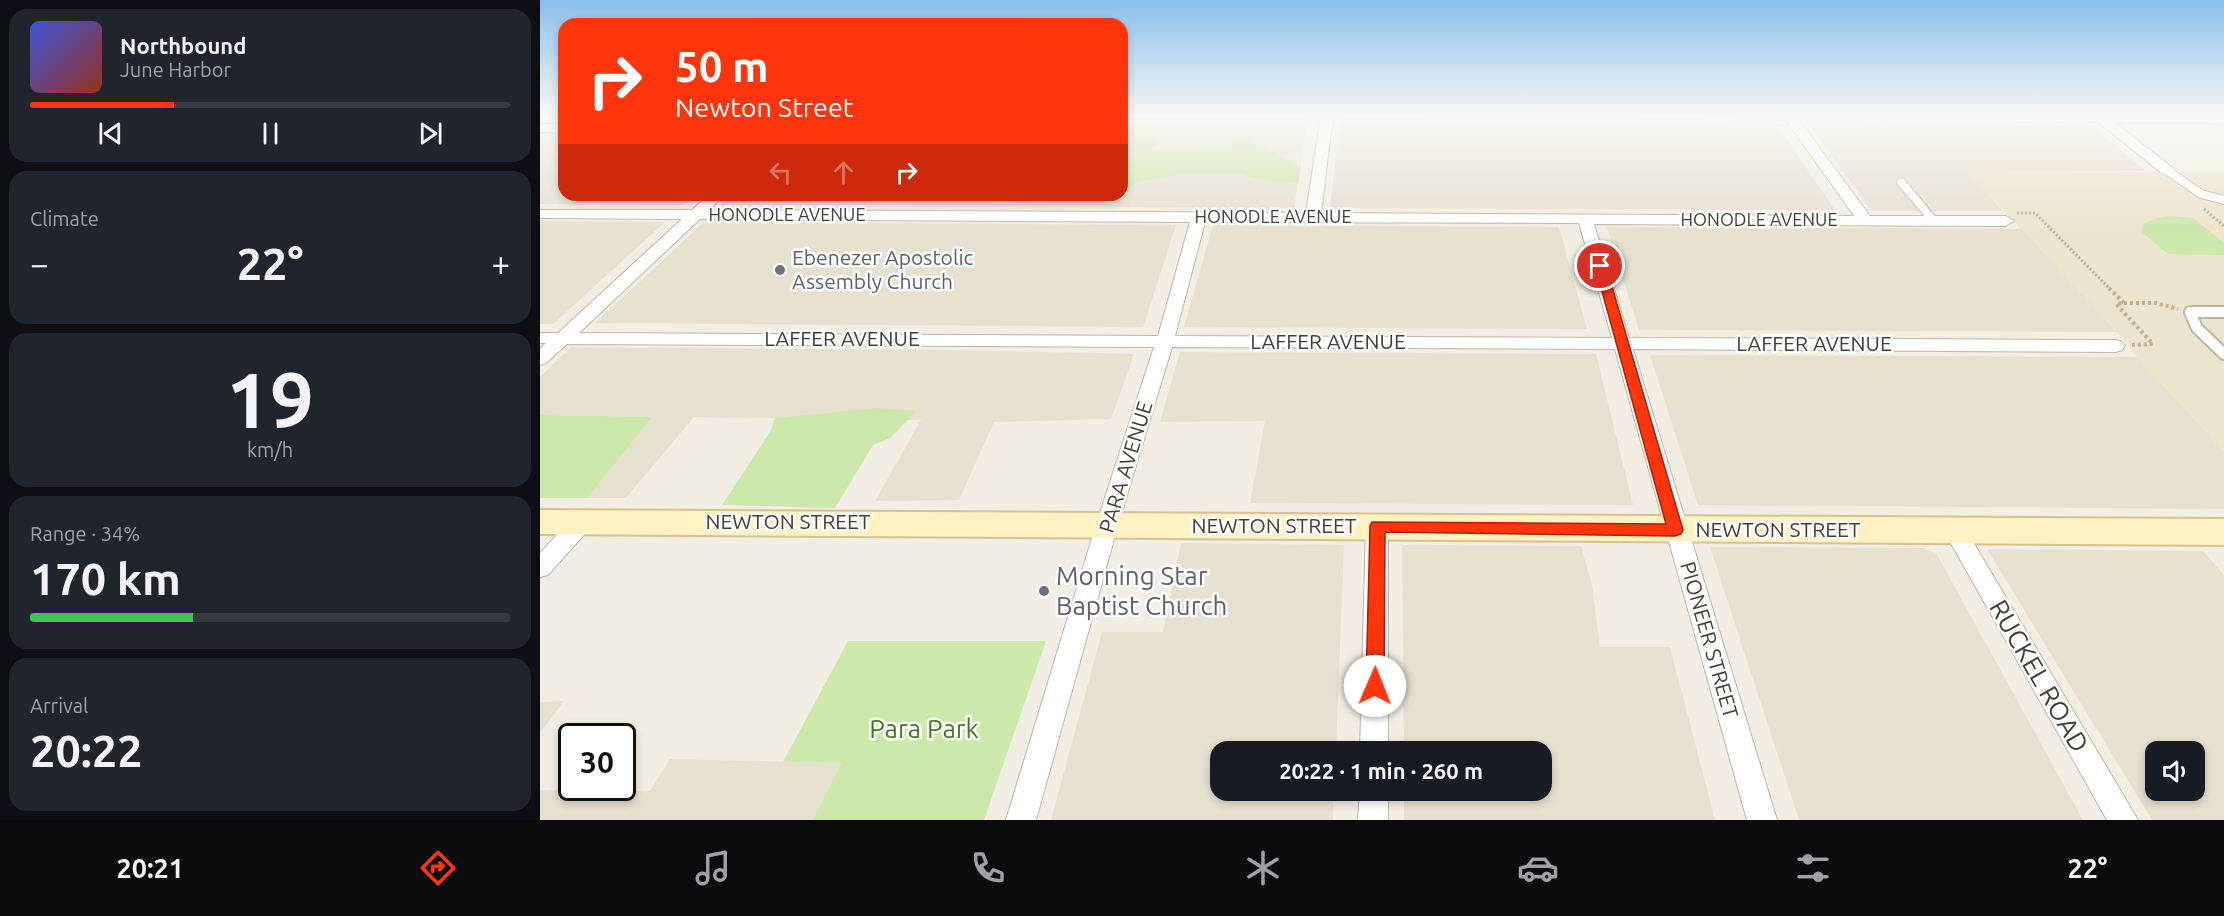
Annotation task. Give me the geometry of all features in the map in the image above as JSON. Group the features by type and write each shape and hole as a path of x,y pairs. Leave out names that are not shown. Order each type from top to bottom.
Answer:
{"street":[{"path":"1313,217 1322,153"},
{"path":"1817,153 1865,220"},
{"path":"2145,153 2168,171"},
{"path":"540,358 710,201"},
{"name":"HONODLE AVENUE","path":"540,214 1865,220 2011,217"},
{"name":"PARA AVENUE","path":"1021,820 1107,525 1165,341 1199,217"},
{"name":"PIONEER STREET","path":"1585,219 1762,820"},
{"name":"LAFFER AVENUE","path":"540,338 2116,346"},
{"path":"540,568 583,521"},
{"name":"NEWTON STREET","path":"540,522 2224,532"},
{"path":"1374,741 1377,526"},
{"name":"RUCKEL ROAD","path":"1955,531 2123,820"},
{"path":"1373,820 1374,801"}],"lane":[{"path":"2168,171 2179,181 2201,194 2224,200"},
{"path":"1901,182 1933,220"},
{"path":"2224,312 2190,312 2197,328 2224,354"}],"path":[{"path":"2011,217 2035,213 2124,303"},
{"path":"2134,344 2153,344 2116,304 2156,303 2190,312"}],"shaded area":[{"path":"540,153 558,153 558,201 690,201 680,205 540,204"},
{"path":"1128,153 1303,153 1294,208 720,205 725,201 1128,201"},
{"path":"1336,153 1796,153 1835,210 1330,208"},
{"path":"1830,153 2124,153 2146,171 1968,171 2003,211 1872,211"},
{"path":"1967,171 2224,172 2224,451 2137,357 2117,332"},
{"path":"540,221 665,222 553,324 540,324"},
{"path":"704,222 1176,225 1143,327 595,323"},
{"path":"1213,225 1559,227 1587,329 1184,327"},
{"path":"1607,227 2023,229 2117,332 1639,330"},
{"path":"571,347 1134,354 1111,419 994,422 959,500 875,501 921,420 694,417 626,498 587,498 651,417 540,415 540,377"},
{"path":"1180,352 1596,354 1633,505 1250,503 1265,421 1160,422"},
{"path":"1650,355 2137,357 2224,451 2224,509 1698,505"},
{"path":"1181,543 1344,545 1336,741 1210,741 1210,801 1334,801 1333,820 1051,820 1102,632 1163,632"},
{"path":"1402,545 1581,546 1592,585 1600,647 1670,647 1715,820 1404,820 1404,801 1552,801 1552,741 1404,741"},
{"path":"1710,547 1923,548 1936,553 2083,820 1799,820"},
{"path":"1987,549 2203,551 2224,575 2224,820 2152,820"},
{"path":"564,701 540,733 540,702"},
{"path":"670,759 841,763 813,820 540,820 540,790 558,790 558,801 636,801 636,791 650,791"}],"green space":[{"path":"1128,153 1275,153 1301,167 1298,182 1276,183 1239,174 1179,174 1138,182 1128,188"},
{"path":"2170,216 2193,218 2224,243 2224,255 2168,254 2142,232 2142,225 2156,218"},
{"path":"879,408 917,411 890,438 873,445 835,508 722,505 770,432 775,418"},
{"path":"540,415 652,417 587,498 540,498"},
{"name":"Para Park","path":"848,641 1046,641 984,820 813,820 841,763 783,762"}],"place":[{"name":"Ebenezer Apostolic Assembly Church","path":"780,270"},
{"name":"Morning Star Baptist Church","path":"1044,591"}],"route":[{"path":"1375,686 1377,526 1675,530 1600,266"}]}
